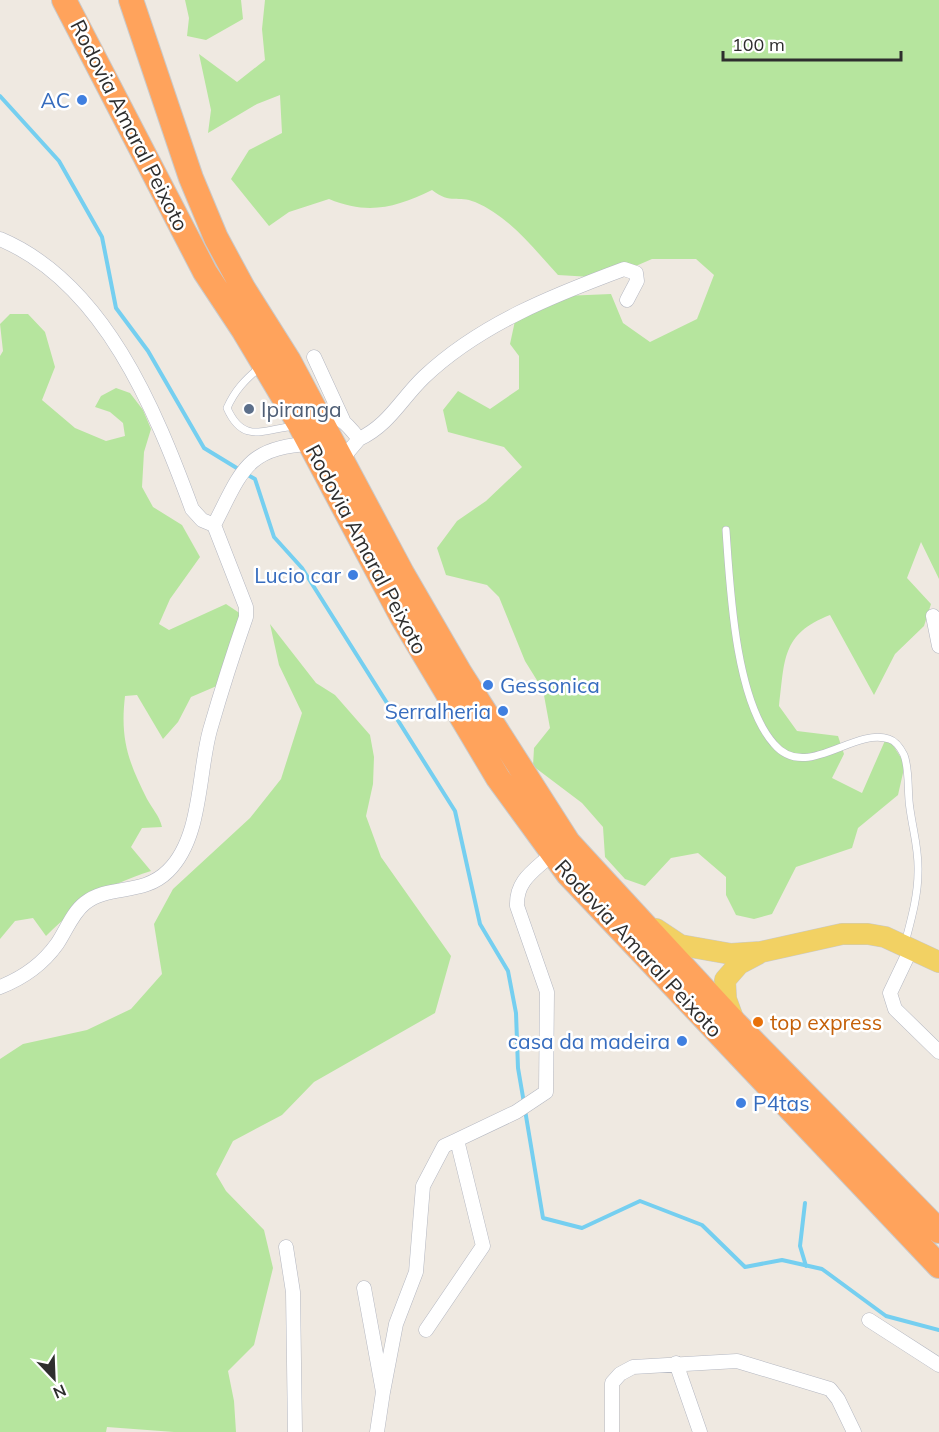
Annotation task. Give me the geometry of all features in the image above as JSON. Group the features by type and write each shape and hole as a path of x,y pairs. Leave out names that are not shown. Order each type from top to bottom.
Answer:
{"highway":[{"name":"Rodovia Amaral Peixoto","path":"64,0 205,272 264,364 310,428 342,459 402,573 489,720 568,842 735,1023 939,1231"},
{"path":"84,0 84,13 159,166 162,189"},
{"path":"119,0 169,146 191,178"},
{"name":"Rodovia Amaral Peixoto","path":"131,0 191,178 221,248 393,600 498,778 552,854 939,1266"}],"main road":[{"path":"610,889 662,935 680,945 731,954 761,952 858,933 885,937 939,962"},
{"path":"735,1023 726,999 725,980 739,964 761,952"}],"street":[{"path":"0,239 26,250 47,265 101,322 148,398 192,509 202,520 214,525 246,607 246,617 210,732 196,813 182,853 168,872 150,884 129,891 103,893 83,904 43,960 28,973 0,987"},
{"path":"342,459 359,440 387,421 424,377 505,319 624,268 636,273 637,280 627,300"},
{"path":"315,357 343,420 359,440"},
{"path":"214,525 237,480 250,463 267,450 288,445 331,414 343,420"},
{"path":"933,616 939,646"},
{"path":"377,1432 382,1392 396,1324 416,1272 423,1186 444,1146 516,1112 547,1089 547,992 517,906 516,892 525,878 552,854"},
{"path":"908,947 890,993 895,1009 939,1052"},
{"path":"426,1329 483,1246 457,1140"},
{"path":"286,1247 293,1293 295,1432"},
{"path":"364,1288 382,1392"},
{"path":"869,1320 939,1365"},
{"path":"612,1432 611,1390 612,1383 620,1374 633,1367 738,1361 830,1389 838,1399 854,1432"},
{"path":"676,1363 700,1432"}],"lane":[{"path":"264,364 242,383 232,396 227,408 234,424 241,430 253,433 310,428"},
{"path":"726,530 741,660 751,705 774,745 792,757 810,757 878,736 892,740 904,757 910,811 916,838 918,874 908,947"}],"green space":[{"path":"185,0 241,0 243,19 206,40 187,36 189,18"},
{"path":"265,0 939,0 939,579 921,542 907,578 931,604 924,626 895,654 874,695 830,615 814,622 802,631 788,650 779,706 797,731 838,736 844,754 832,778 862,793 887,736 905,764 898,795 858,828 852,848 796,867 772,914 754,919 736,915 726,895 726,877 698,853 671,858 645,886 625,879 605,857 603,827 582,803 533,766 534,748 550,728 543,690 525,661 499,597 487,585 446,575 437,548 457,521 486,501 522,467 504,447 448,432 443,410 458,391 490,409 519,389 519,356 510,344 518,307 540,297 611,294 623,323 650,342 697,319 714,275 696,259 652,259 608,278 558,275 520,234 488,208 469,200 449,199 432,190 406,201 381,207 356,207 329,199 289,212 269,226 231,179 249,150 282,133 280,95 257,104 208,133 211,110 199,54 237,82 265,60 262,29"},
{"path":"10,314 28,314 45,332 55,367 42,400 75,428 106,441 125,436 123,423 110,412 95,407 101,396 116,388 130,393 143,410 151,429 144,452 142,487 153,507 182,525 200,557 170,599 159,624 169,630 226,604 244,616 219,685 191,697 178,722 163,739 137,695 125,696 124,725 130,761 162,827 142,828 131,847 151,871 94,896 46,936 33,918 15,921 0,939 0,356 3,351 0,324"},
{"path":"270,624 316,683 335,695 370,735 374,757 373,784 366,816 381,857 451,956 435,1013 314,1082 282,1115 233,1141 216,1174 226,1191 264,1230 273,1268 254,1345 228,1371 234,1401 236,1432 174,1432 107,1427 106,1432 0,1432 0,1059 23,1044 87,1030 131,1009 162,974 154,924 173,889 250,818 281,779 302,713 279,665"}],"waterway":[{"path":"0,96 59,161 102,237 116,308 148,351 204,448 240,470"},
{"path":"246,474 255,479 274,537 302,568 455,811 480,924 508,971 516,1013 518,1068 524,1103"},
{"path":"525,1110 543,1218 582,1228 640,1201 702,1225 745,1267 782,1260 822,1269 886,1316 939,1330"},
{"path":"805,1203 800,1246 806,1266"}],"place":[{"name":"AC","path":"82,100"},
{"name":"Ipiranga","path":"249,409"},
{"name":"Lucio car","path":"353,575"},
{"name":"Gessonica","path":"488,685"},
{"name":"Serralheria","path":"503,711"},
{"name":"top express","path":"758,1022"},
{"name":"casa da madeira","path":"682,1041"},
{"name":"P4tas","path":"741,1103"}]}
